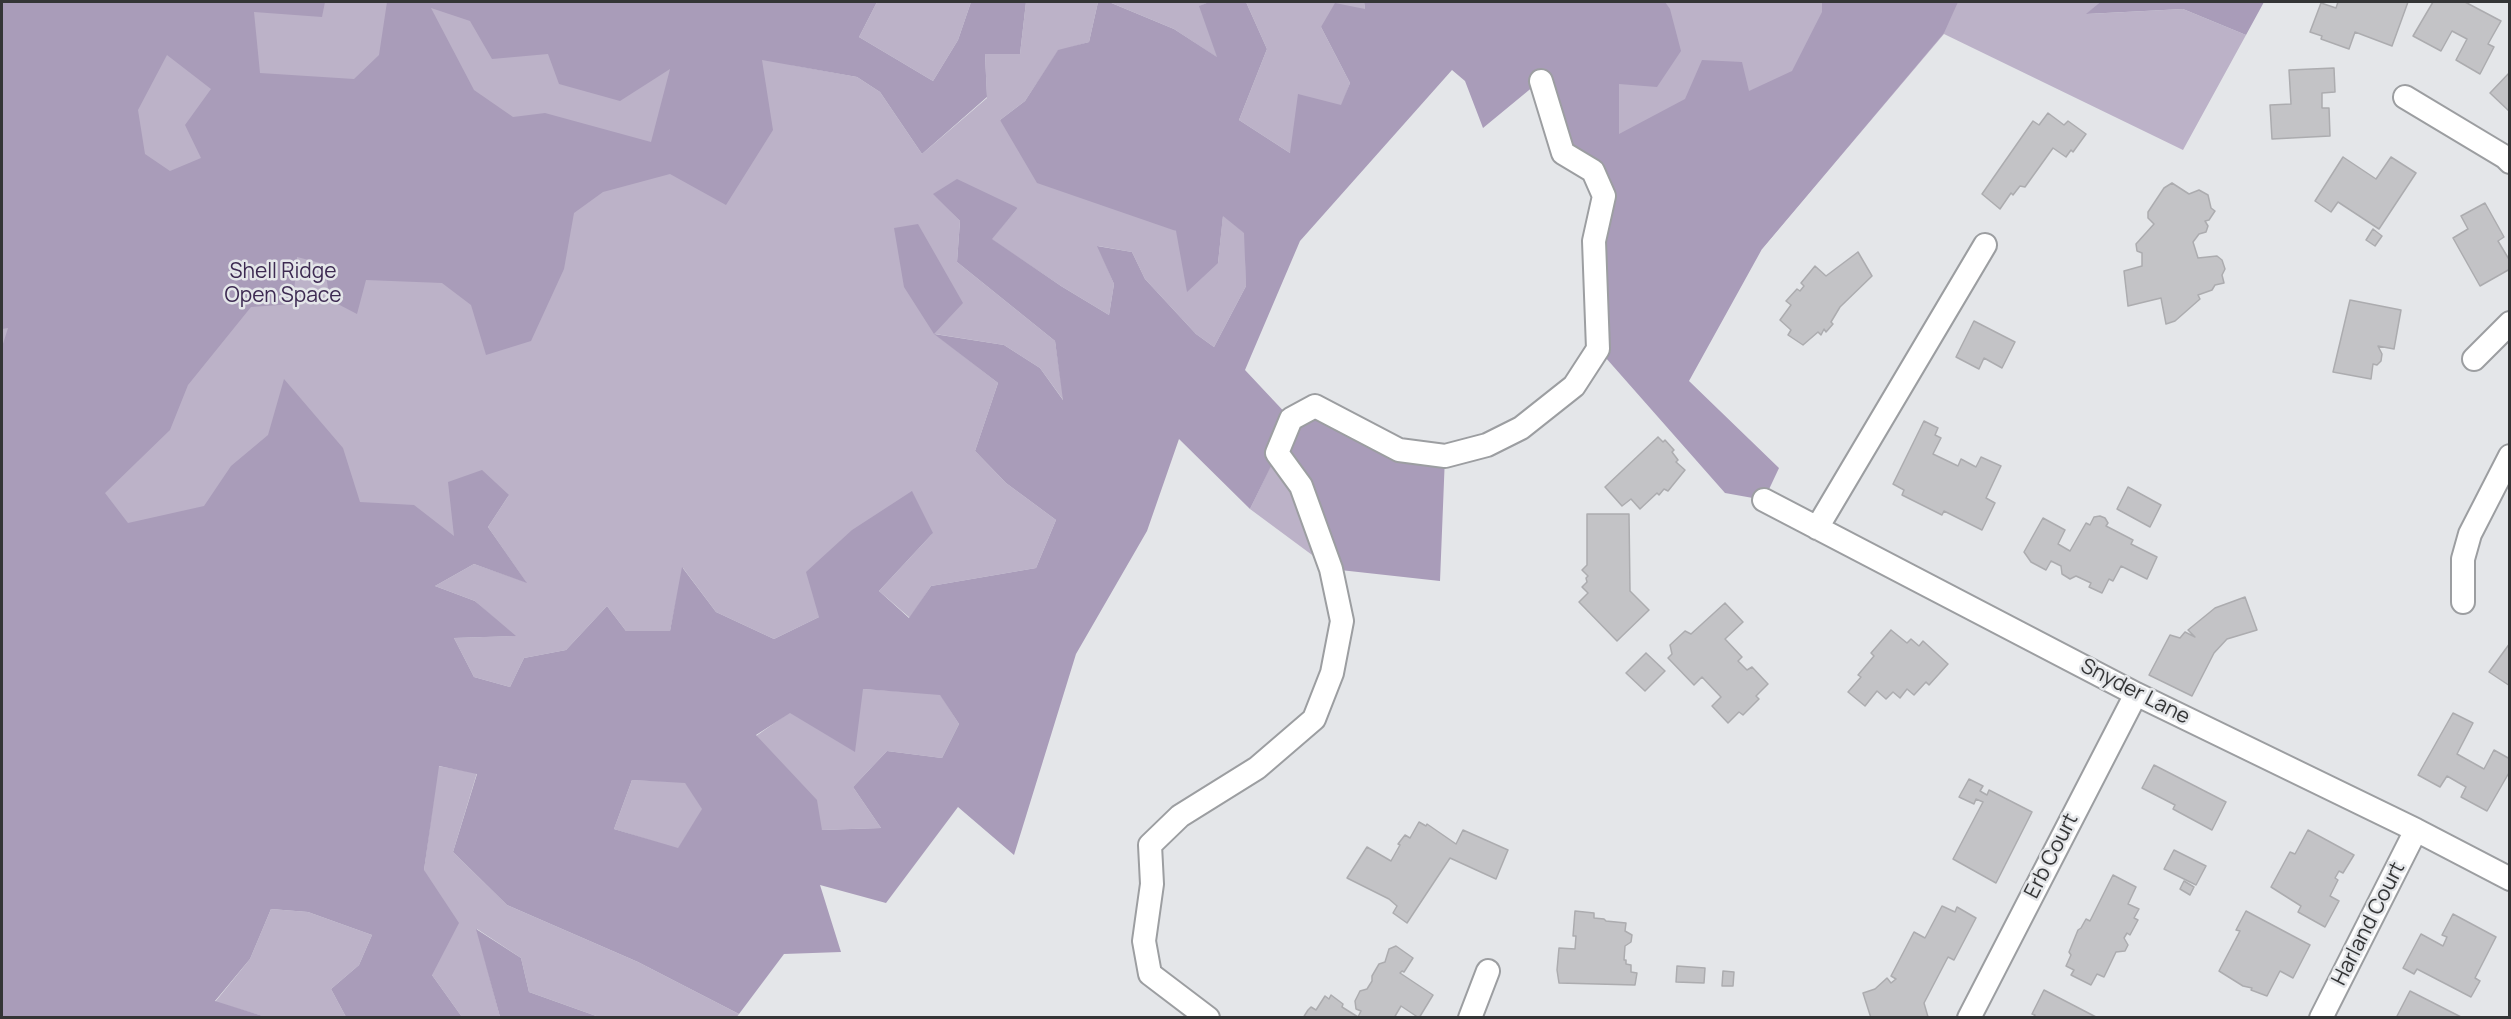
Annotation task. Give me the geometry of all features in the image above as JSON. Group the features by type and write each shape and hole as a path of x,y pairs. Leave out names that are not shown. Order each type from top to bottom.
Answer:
{"street":[{"path":"1208,1017 1150,974 1144,941 1152,884 1150,845 1180,816 1257,768 1314,719 1332,673 1342,621 1330,569 1301,486 1277,453 1291,419 1315,406 1399,450 1445,456 1487,445 1521,428 1574,386 1598,349 1593,241 1604,196 1593,171 1563,153 1540,81"},
{"path":"2405,97 2510,162"},
{"path":"1817,528 1985,245"},
{"path":"2474,359 2510,323"},
{"path":"2463,602 2463,559 2470,534 2510,456"},
{"name":"Snyder Lane","path":"1764,500 2136,694 2416,830 2510,879"},
{"name":"Erb Court","path":"1970,1017 2136,694"},
{"name":"Harland Court","path":"2321,1017 2416,830"},
{"path":"1470,1017 1488,971"}],"green space":[{"name":"Shell Ridge Open Space","path":"2,2 837,2 792,65 857,77 880,92 922,154 987,98 985,54 1020,54 1026,2 1098,2 1089,42 1058,51 1025,101 1000,120 1176,231 1218,263 1223,215 1245,233 1246,286 1214,347 1196,334 1145,279 1132,252 1098,246 1114,284 1109,315 991,239 1018,208 934,194 960,221 957,262 1055,341 1064,401 1040,368 1004,345 935,334 998,383 975,451 1006,483 1056,520 1036,568 931,586 910,618 879,591 933,533 819,617 774,639 716,612 683,568 670,631 626,631 607,606 566,650 524,658 510,687 474,677 454,638 514,636 475,601 435,586 474,564 526,582 488,527 509,495 454,537 2,1018"},
{"path":"2,2 325,2 322,17 254,12 260,73 354,79 379,55 387,2 877,2 859,37 933,81 958,40 971,2 1026,2 1020,54 985,54 987,97 922,154 880,92 857,77 762,60 773,130 726,205 670,174 603,192 574,213 564,269 531,341 486,355 471,305 442,283 366,280 357,314 330,300 324,264 297,257 293,304 251,307 188,385 170,430 105,493 128,523 204,506 231,466 268,435 284,379 343,448 360,502 414,505 454,536 448,482 482,470 509,495 488,527 527,583 474,564 435,586 475,601 516,636 454,638 474,677 510,687 524,658 566,650 607,606 626,631 670,631 682,567 716,612 774,639 819,617 806,572 852,530 912,491 933,533 879,591 909,618 931,586 1036,568 1056,520 1006,483 975,451 998,383 934,334 1004,345 1040,368 1063,400 1055,341 957,262 960,221 933,194 957,179 1018,208 992,239 1061,286 1109,315 1114,284 1097,246 1132,252 1145,279 1196,334 1214,347 1246,286 1244,233 1223,216 1218,263 1187,292 1176,231 1037,183 1000,120 1025,101 1058,50 1089,42 1098,2 1109,2 1174,29 1217,57 1199,6 1209,2 1246,2 1267,49 1239,120 1290,153 1298,94 1341,105 1350,83 1321,27 1335,3 1365,9 1364,2 1665,2 1670,9 1681,51 1657,87 1619,84 1619,134 1685,99 1702,60 1742,62 1749,91 1792,71 1822,12 1822,2 1958,2 1944,33 1762,249 1689,381 1779,468 1764,500 1725,493 1598,349 1604,196 1563,153 1540,81 1483,128 1465,81 1452,70 1300,241 1245,370 1291,419 1315,406 1445,456 1440,581 1331,569 1277,454 1250,509 1179,439 1147,531 1076,654 1014,855 958,807 886,903 820,885 841,952 784,954 739,1014 638,962 507,905 453,852 477,774 439,766 424,870 459,923 432,975 462,1017 346,1017 331,989 359,965 372,935 308,912 271,909 250,959 215,1001 266,1017 2,1017 2,347 8,328 2,329","holes":["431,8 470,21 492,59 548,54 559,84 620,101 670,69 651,142 545,113 513,117 474,90","167,55 211,89 185,125 201,158 170,171 145,154 138,110","863,689 940,695 959,724 942,758 887,751 853,787 881,828 822,830 817,800 756,735 790,713 855,752","632,780 685,783 702,809 678,848 614,829"]},
{"path":"877,2 971,2 958,40 933,81 859,37"},
{"path":"1109,2 1209,2 1200,6 1218,58 1174,29"},
{"path":"1246,2 1364,2 1365,9 1321,27 1350,83 1342,105 1290,153 1239,120 1267,49"},
{"path":"1455,2 2100,2 2087,14 2183,9 2246,35 2183,150 1944,34 1762,249"},
{"path":"2100,2 2264,2 2246,35 2183,9 2086,14"},
{"path":"918,224 963,303 934,334 904,287 894,228"},
{"path":"1277,453 1331,569 1250,509"},
{"path":"863,689 940,694 959,724 942,758 887,751 853,787 881,828 822,830 756,736 790,712"},
{"path":"438,766 477,773 453,852 507,905 638,962 739,1014 736,1018 599,1017 529,992 521,958 477,929 500,1017 462,1017 432,975 424,870"},
{"path":"632,780 685,782 703,809 678,849 614,829"},
{"path":"271,909 308,912 372,935 359,965 331,989 346,1017 266,1017 215,1002 250,959"},
{"path":"476,929 521,958 529,992 599,1017 500,1017"}],"building":[{"path":"2338,2 2408,2 2392,46 2355,32 2349,49 2321,39 2322,36 2310,32 2321,3 2336,8"},
{"path":"2433,2 2465,2 2501,21 2488,44 2494,47 2480,74 2456,60 2467,39 2452,31 2441,51 2413,36"},
{"path":"2334,68 2335,92 2322,93 2322,108 2329,108 2330,136 2272,139 2270,105 2291,104 2289,70"},
{"path":"2510,72 2510,112 2490,93"},
{"path":"2048,113 2064,125 2068,121 2086,134 2073,152 2071,150 2066,157 2053,148 2025,187 2020,186 2013,195 2011,193 2000,209 1982,194 2033,121 2039,125"},
{"path":"2343,157 2376,179 2391,157 2416,173 2379,229 2338,202 2331,212 2315,201"},
{"path":"2172,183 2189,194 2199,190 2208,195 2211,208 2215,211 2209,220 2205,221 2208,226 2206,232 2199,234 2193,242 2198,258 2217,256 2222,260 2225,269 2222,275 2224,283 2215,285 2212,290 2198,295 2200,299 2175,321 2166,324 2161,298 2128,306 2124,271 2142,266 2142,253 2137,251 2136,244 2154,224 2148,218 2148,212 2164,188"},
{"path":"2485,203 2504,237 2498,241 2510,261 2510,269 2480,286 2453,238 2468,229 2461,216"},
{"path":"2373,229 2382,236 2375,246 2366,240"},
{"path":"1858,252 1872,276 1840,307 1831,322 1833,324 1826,332 1824,329 1821,335 1818,332 1803,345 1788,335 1791,330 1780,320 1791,305 1786,301 1797,289 1800,291 1804,286 1801,283 1815,266 1826,276"},
{"path":"2350,300 2401,310 2394,349 2378,346 2382,354 2381,361 2377,365 2373,364 2371,379 2333,372"},
{"path":"1974,321 2015,342 2002,368 1984,358 1979,369 1956,357"},
{"path":"1924,421 1938,428 1935,435 1941,438 1933,454 1958,466 1961,459 1976,467 1981,457 2001,466 1986,498 1995,503 1982,530 1944,511 1942,515 1902,495 1904,490 1893,484"},
{"path":"1658,437 1663,442 1665,440 1674,450 1672,452 1678,460 1676,462 1685,470 1668,491 1664,489 1659,495 1657,493 1640,509 1631,499 1622,506 1605,487"},
{"path":"2128,487 2161,505 2150,527 2117,509"},
{"path":"1587,514 1629,514 1630,591 1649,610 1617,641 1579,602 1588,593 1582,587 1587,582 1588,576 1582,570 1587,565"},
{"path":"2100,516 2108,523 2106,526 2133,540 2131,544 2157,557 2147,579 2121,566 2113,581 2109,579 2102,593 2089,587 2091,583 2076,576 2070,579 2062,574 2061,566 2051,561 2046,570 2031,562 2024,552 2043,518 2065,530 2058,544 2070,551 2086,523 2090,525 2094,517"},
{"path":"2245,597 2257,630 2227,639 2214,653 2192,696 2149,675 2170,635 2180,638 2185,632 2195,637 2188,630 2215,608"},
{"path":"1725,603 1743,622 1725,639 1742,657 1738,661 1747,670 1752,667 1768,684 1756,696 1759,699 1743,715 1739,712 1728,723 1712,706 1721,697 1702,677 1694,685 1668,658 1672,654 1670,645 1685,631 1691,634"},
{"path":"1891,630 1907,643 1911,639 1919,646 1923,641 1948,664 1929,685 1926,682 1914,695 1907,689 1900,698 1893,692 1886,699 1877,691 1865,706 1848,692 1861,677 1858,675 1874,656 1871,653"},
{"path":"2510,643 2510,686 2489,672"},
{"path":"1646,653 1665,671 1645,691 1626,673"},
{"path":"2453,713 2473,723 2457,754 2484,769 2494,750 2510,759 2510,771 2487,811 2461,797 2466,787 2447,776 2440,787 2418,775"},
{"path":"2154,765 2226,802 2212,830 2173,809 2175,805 2142,788"},
{"path":"1969,779 1983,786 1980,791 1987,795 1989,790 2032,812 1996,883 1953,859 1983,802 1976,799 1974,804 1959,797"},
{"path":"1419,822 1426,826 1427,824 1456,844 1463,830 1508,850 1496,879 1450,858 1407,923 1393,913 1397,906 1389,899 1347,878 1367,847 1391,861 1400,845 1398,844 1405,835 1410,838"},
{"path":"2308,830 2354,855 2343,873 2339,871 2335,878 2338,880 2330,896 2339,901 2325,927 2298,912 2301,906 2271,887 2290,852 2295,854"},
{"path":"2174,850 2206,866 2196,885 2164,869"},
{"path":"2113,875 2136,887 2128,904 2139,909 2134,918 2138,920 2130,935 2127,933 2124,938 2128,945 2125,951 2116,952 2104,977 2097,974 2091,985 2071,975 2074,970 2066,966 2078,930 2086,919 2090,921"},
{"path":"2184,881 2194,887 2190,895 2180,889"},
{"path":"1942,906 1955,912 1957,907 1976,918 1954,960 1948,957 1924,1003 1928,1017 1871,1018 1863,993 1875,989 1887,978 1891,983 1896,979 1891,976 1914,932 1925,938"},
{"path":"1575,911 1594,913 1594,918 1606,921 1626,923 1625,931 1632,935 1631,942 1625,946 1624,960 1626,964 1631,965 1631,972 1637,973 1635,985 1559,983 1557,970 1559,948 1575,949 1576,936 1573,936"},
{"path":"2246,911 2310,945 2293,978 2280,971 2267,996 2243,986 2219,971 2240,931 2236,930"},
{"path":"2453,914 2496,937 2475,978 2480,981 2471,997 2417,969 2414,974 2403,968 2421,934 2443,946 2447,937 2442,935"},
{"path":"1396,946 1413,958 1404,972 1400,973 1433,995 1419,1018 1401,1006 1394,1018 1303,1018 1311,1007 1316,1010 1325,996 1329,999 1331,995 1343,1004 1342,1007 1358,1017 1361,1011 1356,1009 1355,1001 1360,991 1367,989 1379,964 1385,962 1389,949"},
{"path":"1677,966 1705,968 1704,983 1676,982"},
{"path":"1723,971 1734,972 1733,986 1722,986"},
{"path":"2044,990 2096,1017 2033,1018 2035,1015 2032,1014"},
{"path":"2410,991 2461,1017 2461,1018 2396,1018"}]}
